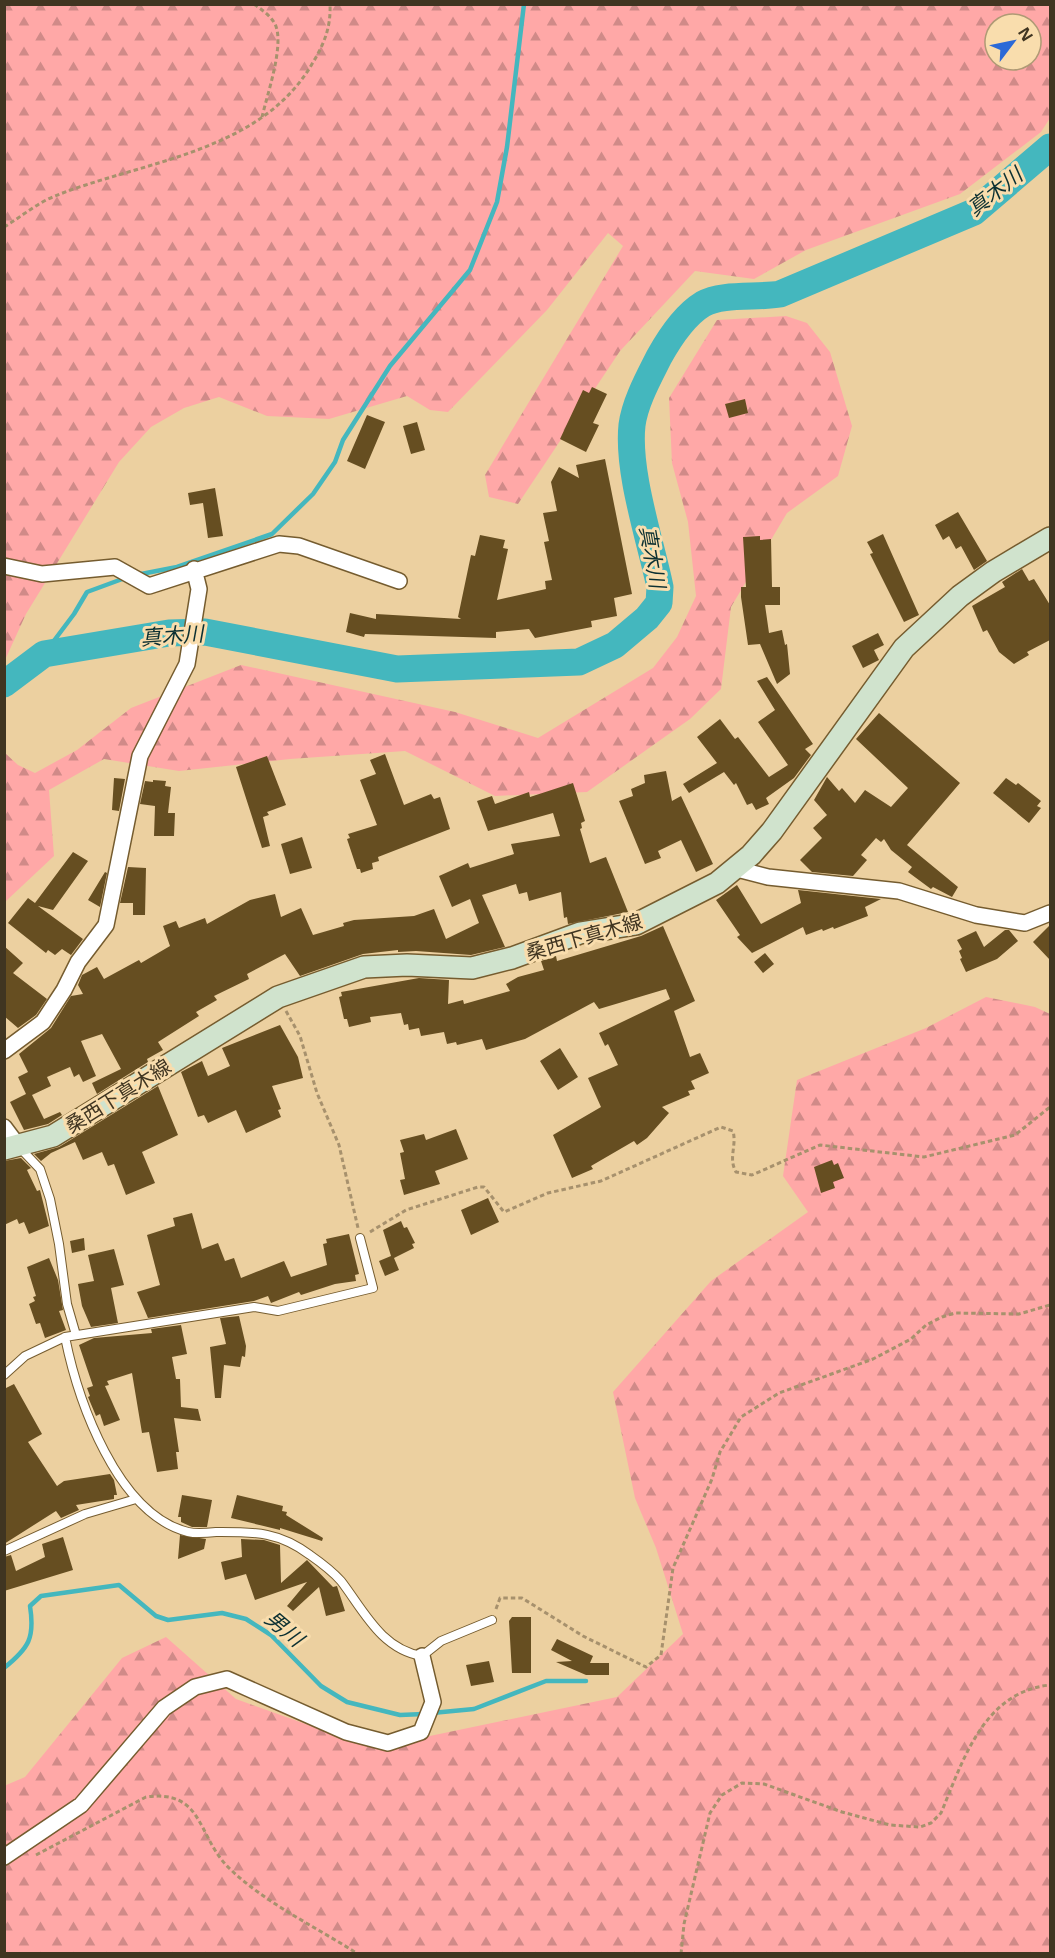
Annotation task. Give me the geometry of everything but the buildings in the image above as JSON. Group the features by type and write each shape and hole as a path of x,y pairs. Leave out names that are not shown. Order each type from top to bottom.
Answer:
{"main road":[{"name":"桑西下真木線","path":"12,1148 53,1136 279,997 364,967 407,965 472,968 512,958 580,933 636,924 717,884 736,869 772,831 904,648 960,596 993,572 1050,538"}],"street":[{"path":"4,566 42,574 115,567 149,586 279,543 299,546 399,581"},
{"path":"4,1050 43,1022 64,990 78,962 106,925 140,756 187,664 199,589 195,569"},
{"path":"736,869 768,877 899,891 976,915 1025,923 1050,913"},
{"path":"4,1126 12,1148"},
{"path":"4,1857 81,1805 164,1708 195,1687 227,1679 346,1732 388,1743 421,1732 433,1702 422,1656"}],"lane":[{"path":"12,1148 40,1169 50,1199 67,1304 76,1335"},
{"path":"4,1375 25,1356 65,1337 254,1307 278,1311 373,1288 360,1238"},
{"path":"65,1337 77,1384 108,1457 136,1499 153,1515 189,1533 263,1532 290,1541 340,1580 360,1612 383,1637 422,1656 441,1641 492,1620"},
{"path":"4,1551 85,1514 136,1499"}],"path":[{"path":"254,4 268,15 276,26 279,42 261,118"},
{"path":"4,227 53,196 222,141 261,118 301,83 326,41 331,18 330,4"},
{"path":"279,997 300,1036 317,1093 339,1145 360,1238 406,1210 478,1187 484,1187 504,1212 548,1193 601,1180 721,1127 733,1131 735,1138 731,1164 736,1172 752,1175 820,1145 924,1157 978,1145 1015,1135 1050,1107"},
{"path":"492,1620 500,1598 522,1599 583,1636 646,1667 661,1655 673,1569 712,1479 720,1452 741,1417 779,1393 873,1359 911,1339 926,1325 942,1317 955,1313 1019,1314 1050,1305"},
{"path":"681,1953 684,1924 710,1813 722,1795 742,1783 764,1784 852,1815 890,1825 920,1827 931,1823 941,1813 975,1734 988,1717 1024,1692 1050,1686"},
{"path":"36,1856 147,1797 167,1794 186,1804 194,1812 217,1853 246,1884 358,1953"}],"green space":[{"path":"5,5 1050,5 1050,118 1041,132 960,194 806,250 754,279 695,271 620,351 518,504 489,497 485,475 623,246 608,233 547,310 448,412 430,410 407,396 329,419 267,416 219,397 184,408 151,427 119,462 26,614 5,660"},
{"path":"786,316 807,323 830,352 852,426 838,476 787,513 731,607 721,689 690,719 587,792 495,796 405,751 290,759 179,771 104,759 49,790 54,856 5,902 5,753 18,765 35,773 77,750 131,708 241,665 455,712 538,738 653,668 677,637 696,596 688,522 672,463 669,398 717,320"},
{"path":"986,997 1035,1007 1050,1014 1050,1953 5,1953 4,1786 25,1777 122,1658 166,1637 236,1699 367,1746 425,1737 617,1697 683,1634 656,1548 635,1498 613,1392 711,1281 808,1212 783,1176 797,1080 926,1028"}],"waterway":[{"path":"136,575 177,567 272,534 313,494 335,462 343,440 390,366 470,270 497,202 507,147 524,4"},
{"name":"真木川","path":"4,684 44,654 169,633 205,632 397,669 579,662 615,645 647,618 659,603 660,587 636,484 631,443 632,425 639,399 651,373 659,357 684,321 703,304 720,298 780,294 974,212 1050,147"},
{"path":"44,654 74,614 87,592 125,578"},
{"name":"男川","path":"4,1668 25,1648 32,1626 30,1606 41,1596 119,1585 156,1616 168,1620 222,1613 246,1619 271,1635 321,1686 347,1702 400,1715 424,1714"},
{"name":"男川","path":"432,1713 474,1709 546,1681 586,1681"}]}
